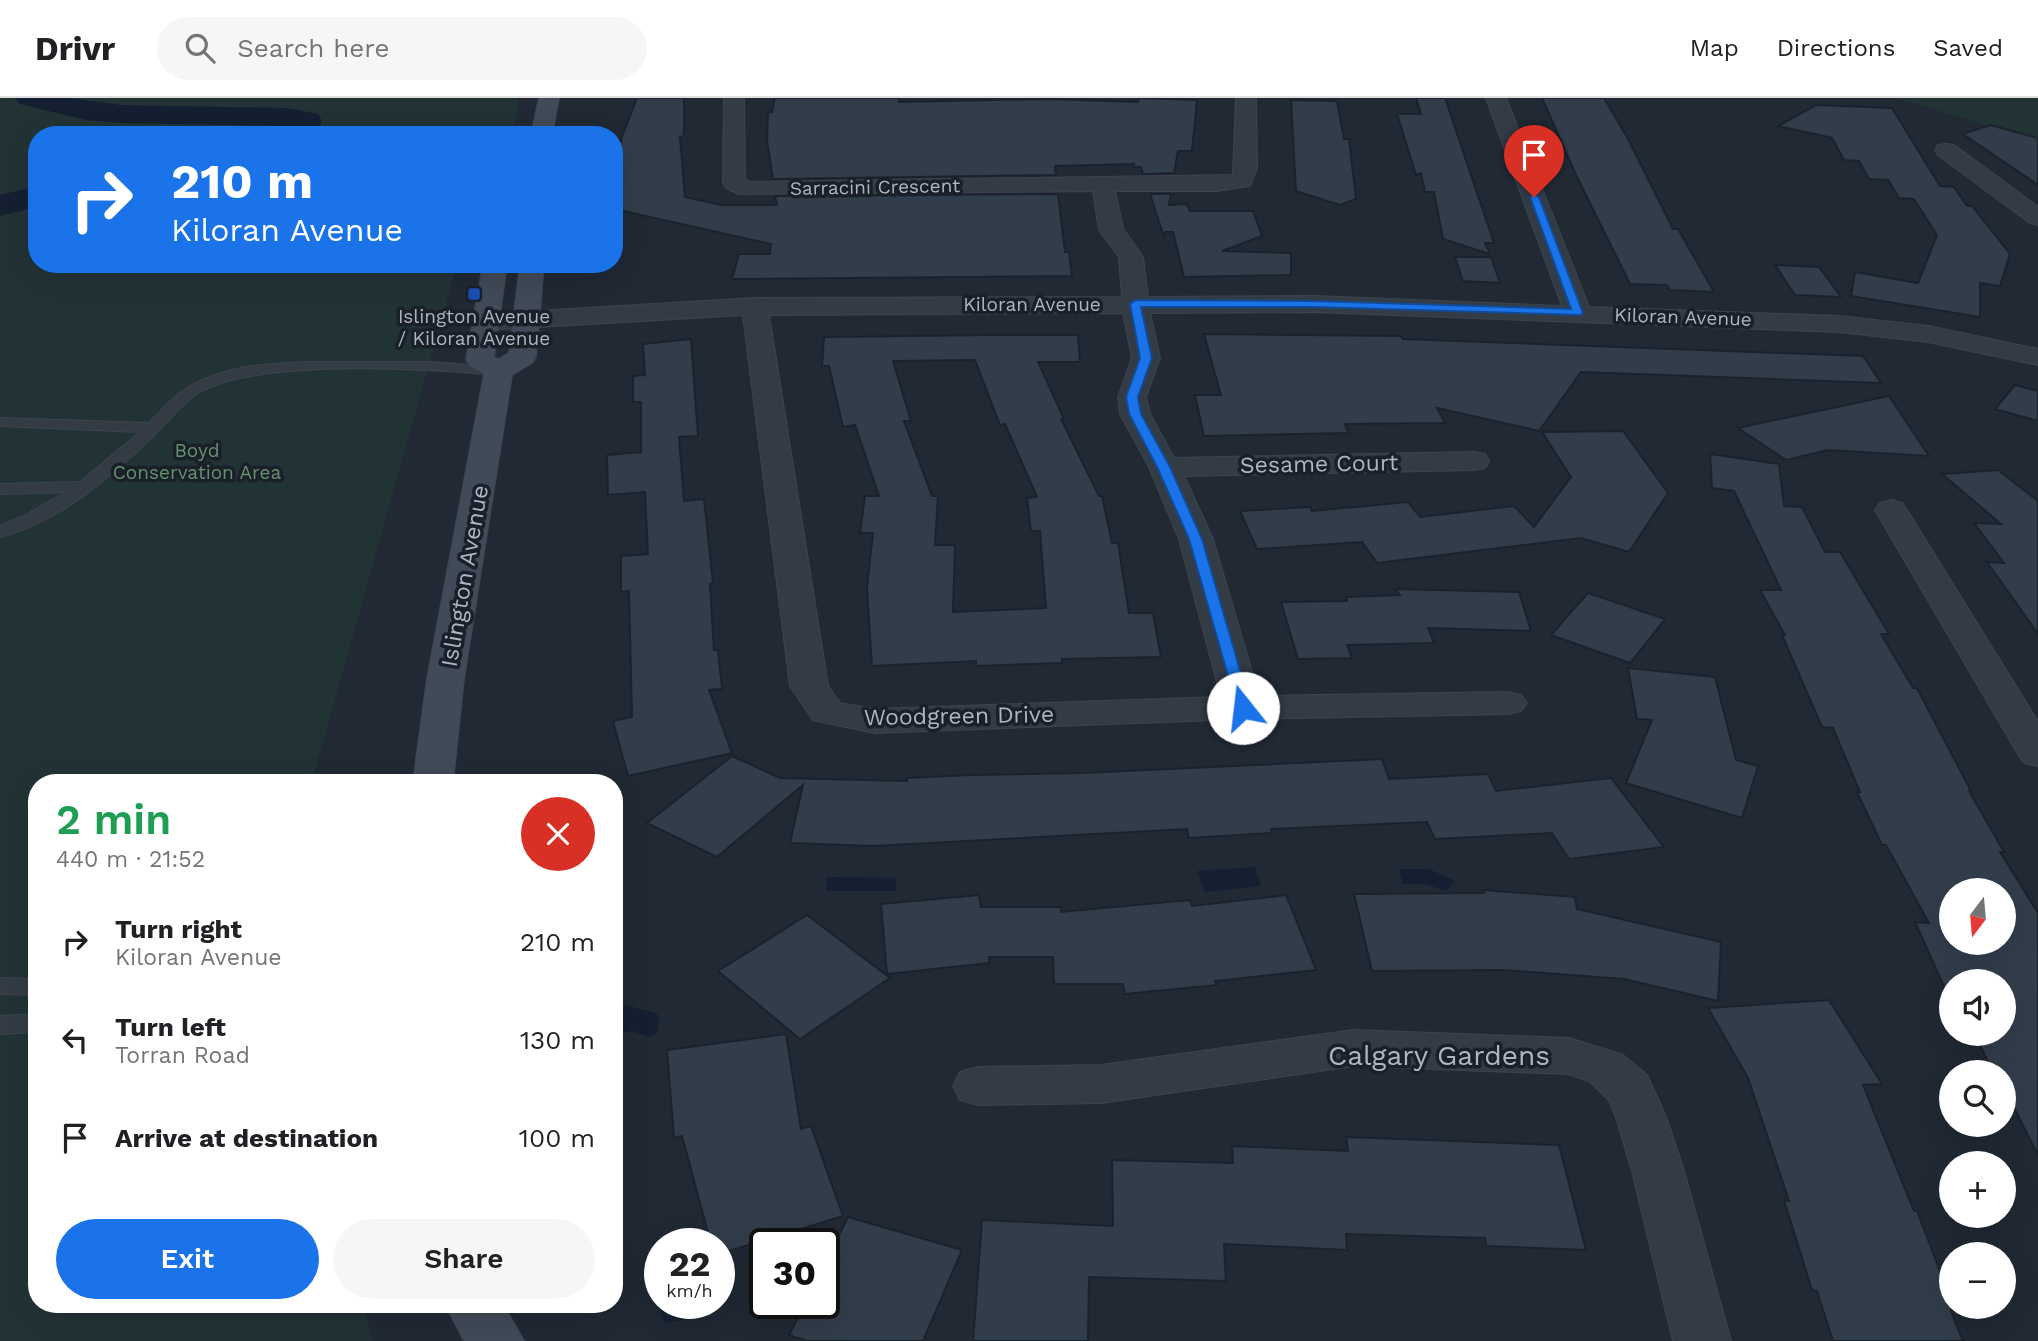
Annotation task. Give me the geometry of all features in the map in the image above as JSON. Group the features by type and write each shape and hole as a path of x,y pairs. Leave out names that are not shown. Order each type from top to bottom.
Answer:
{"main road":[{"path":"543,126 549,98"},
{"path":"493,273 480,359 499,371 522,357 531,273"},
{"name":"Islington Avenue","path":"434,774 463,569 487,457 499,371"},
{"path":"478,1313 495,1341"}],"street":[{"name":"Sarracini Crescent","path":"734,98 734,183 747,189 1103,184"},
{"path":"1243,708 1196,539 1164,467 1135,414 1132,397 1146,358 1135,304 1131,257 1111,230 1103,184 1216,184 1242,181 1246,168 1247,98"},
{"path":"1496,98 1578,313"},
{"path":"1946,150 2038,218"},
{"name":"Kiloran Avenue","path":"485,322 662,309 755,306 1314,304 1839,324 1928,334 2030,355"},
{"name":"Woodgreen Drive","path":"755,306 809,686 827,712 874,721 1243,708 1508,703"},
{"path":"2030,355 2038,327"},
{"name":"Sesame Court","path":"1164,467 1474,461"},
{"path":"1891,510 2038,754"},
{"name":"Calgary Gardens","path":"978,1086 1101,1084 1354,1048 1569,1056 1606,1068 1629,1088 1641,1117 1658,1171 1702,1341"}],"lane":[{"path":"0,532 20,525 88,487 187,394 203,384 227,375 261,368 452,366 499,371"},
{"path":"0,422 153,428"},
{"path":"0,489 88,487"},
{"path":"0,986 28,987"},
{"path":"0,1025 28,1023"}],"green space":[{"name":"Boyd Conservation Area","path":"0,98 517,98 518,109 513,126 28,126 28,273 454,273 314,774 28,774 28,1313 365,1313 372,1341 0,1341"},
{"path":"1896,98 2038,98 2038,141"}],"water":[{"path":"1255,867 1261,886 1205,892 1197,871"},
{"path":"1399,869 1429,869 1455,881 1446,891 1425,884 1403,884"},
{"path":"827,877 896,878 896,891 826,891"},
{"path":"623,1005 656,1013 660,1019 657,1028 659,1031 650,1037 630,1031 623,1033"},
{"path":"663,1319 687,1319 664,1323"}],"building":[{"path":"637,98 684,98 684,136 680,137 685,197 721,205 777,205 775,196 1058,194 1065,252 1069,252 1072,276 732,279 739,254 770,254 771,244 623,211 623,134"},
{"path":"775,98 899,98 899,102 1047,99 1138,102 1139,98 1197,100 1192,151 1178,151 1174,173 1143,174 1141,167 1133,167 1134,164 1055,166 1056,175 773,179 767,141 768,112 772,112"},
{"path":"1416,98 1445,98 1494,243 1485,243 1490,254 1443,239 1434,192 1425,192 1421,173 1416,175 1397,114 1421,114"},
{"path":"1542,98 1604,98 1627,137 1673,229 1678,229 1714,292 1670,290 1667,285 1630,284 1577,177"},
{"path":"1291,100 1337,101 1344,139 1349,139 1356,199 1340,205 1296,191"},
{"path":"1816,105 1892,108 1940,186 1954,187 1967,206 1972,206 2010,254 2000,286 1980,283 1980,317 1851,296 1855,272 1918,283 1937,235 1914,199 1899,198 1888,180 1869,179 1859,161 1844,160 1832,138 1778,126"},
{"path":"1990,125 2038,138 2038,185 1963,134"},
{"path":"1150,194 1171,194 1169,205 1187,204 1190,211 1253,211 1262,236 1222,251 1291,253 1291,275 1184,277 1173,232 1165,232 1164,237"},
{"path":"1455,257 1491,257 1500,283 1463,281"},
{"path":"1775,265 1819,267 1841,297 1795,295"},
{"path":"1204,334 1401,336 1403,339 1863,356 1881,383 1581,372 1539,431 1437,408 1445,423 1345,424 1348,433 1204,436 1195,395 1221,395"},
{"path":"1078,335 1080,362 1038,362 1064,419 1061,419 1099,496 1102,496 1112,543 1118,543 1129,613 1153,613 1161,657 1062,659 1062,663 976,666 976,661 872,666 867,588 873,533 860,533 865,496 879,496 855,425 843,427 829,366 822,366 824,337","holes":["975,360 1000,425 1005,424 1037,497 1027,498 1031,531 1040,531 1046,608 953,612 955,545 935,545 938,496 932,496 904,421 911,421 893,361"]},
{"path":"691,339 698,436 679,437 684,501 704,499 713,583 710,584 714,650 718,650 722,689 709,690 732,753 628,776 613,721 632,717 629,591 621,592 621,556 648,554 645,492 608,495 607,455 641,452 641,402 633,402 633,376 645,375 643,344"},
{"path":"2015,385 2038,391 2038,421 1995,409"},
{"path":"1889,396 1929,456 1828,450 1786,460 1738,428"},
{"path":"1623,431 1668,493 1629,552 1581,538 1377,563 1362,542 1257,549 1240,511 1310,507 1312,511 1408,502 1420,517 1514,506 1534,527 1571,477 1542,432"},
{"path":"1710,454 1779,464 1784,506 1802,507 1825,552 1840,552 1889,634 1881,634 1913,688 1917,688 1969,791 2004,852 2000,852 2038,913 2038,1155 2016,1112 2016,1060 1987,1060 1981,1046 2016,1046 2016,969 1939,969 1939,975 1915,922 1929,923 1886,845 1882,845 1857,792 1860,792 1833,728 1822,727 1782,635 1785,635 1760,590 1781,590 1734,491 1712,488"},
{"path":"1998,470 2038,501 2038,634 1987,562 2004,563 1974,523 2001,524 1942,474"},
{"path":"1395,589 1519,592 1531,631 1428,628 1434,643 1347,645 1352,658 1298,659 1281,602 1347,601 1346,597 1400,595"},
{"path":"1588,593 1665,619 1630,663 1551,635"},
{"path":"1628,668 1715,677 1736,760 1758,766 1742,818 1626,783 1652,720 1637,719"},
{"path":"732,756 780,778 907,781 907,778 970,775 1083,773 1382,759 1389,779 1488,774 1496,791 1611,778 1664,847 1569,859 1552,833 1435,839 1427,822 1271,829 1272,833 1189,838 1187,829 873,846 790,843 803,785 717,857 647,823"},
{"path":"1483,890 1575,897 1577,909 1721,942 1718,1001 1624,979 1503,970 1372,971 1354,894 1484,893"},
{"path":"979,895 981,907 1061,907 1061,912 1190,900 1192,906 1286,895 1316,970 1215,981 1217,985 1125,994 1123,984 1054,984 1053,957 989,957 989,963 887,974 881,904"},
{"path":"807,915 890,978 800,1039 718,971"},
{"path":"1829,1000 1882,1084 1863,1085 1939,1269 1939,1319 1954,1319 1963,1341 1833,1341 1817,1291 1812,1290 1784,1200 1789,1201 1748,1078 1708,1008"},
{"path":"786,1034 801,1129 811,1126 843,1216 804,1228 749,1228 749,1245 735,1249 735,1228 707,1228 682,1136 674,1138 667,1050"},
{"path":"1346,1137 1559,1145 1586,1250 1486,1246 1485,1238 1346,1234 1347,1250 1224,1244 1226,1281 1089,1277 1088,1341 973,1341 982,1220 1113,1226 1112,1160 1233,1163 1232,1146 1348,1151"},
{"path":"848,1217 962,1250 923,1341 807,1341 789,1335 797,1319 840,1319 840,1233"}],"waterway":[{"path":"30,98 86,111 286,117 307,121 304,126"},
{"path":"0,206 28,198"}],"place":[{"name":"Islington Avenue / Kiloran Avenue","path":"474,294"}],"route":[{"path":"1243,708 1196,539 1164,467 1135,414 1132,397 1146,358 1135,304 1314,304 1578,313 1534,197"}]}
